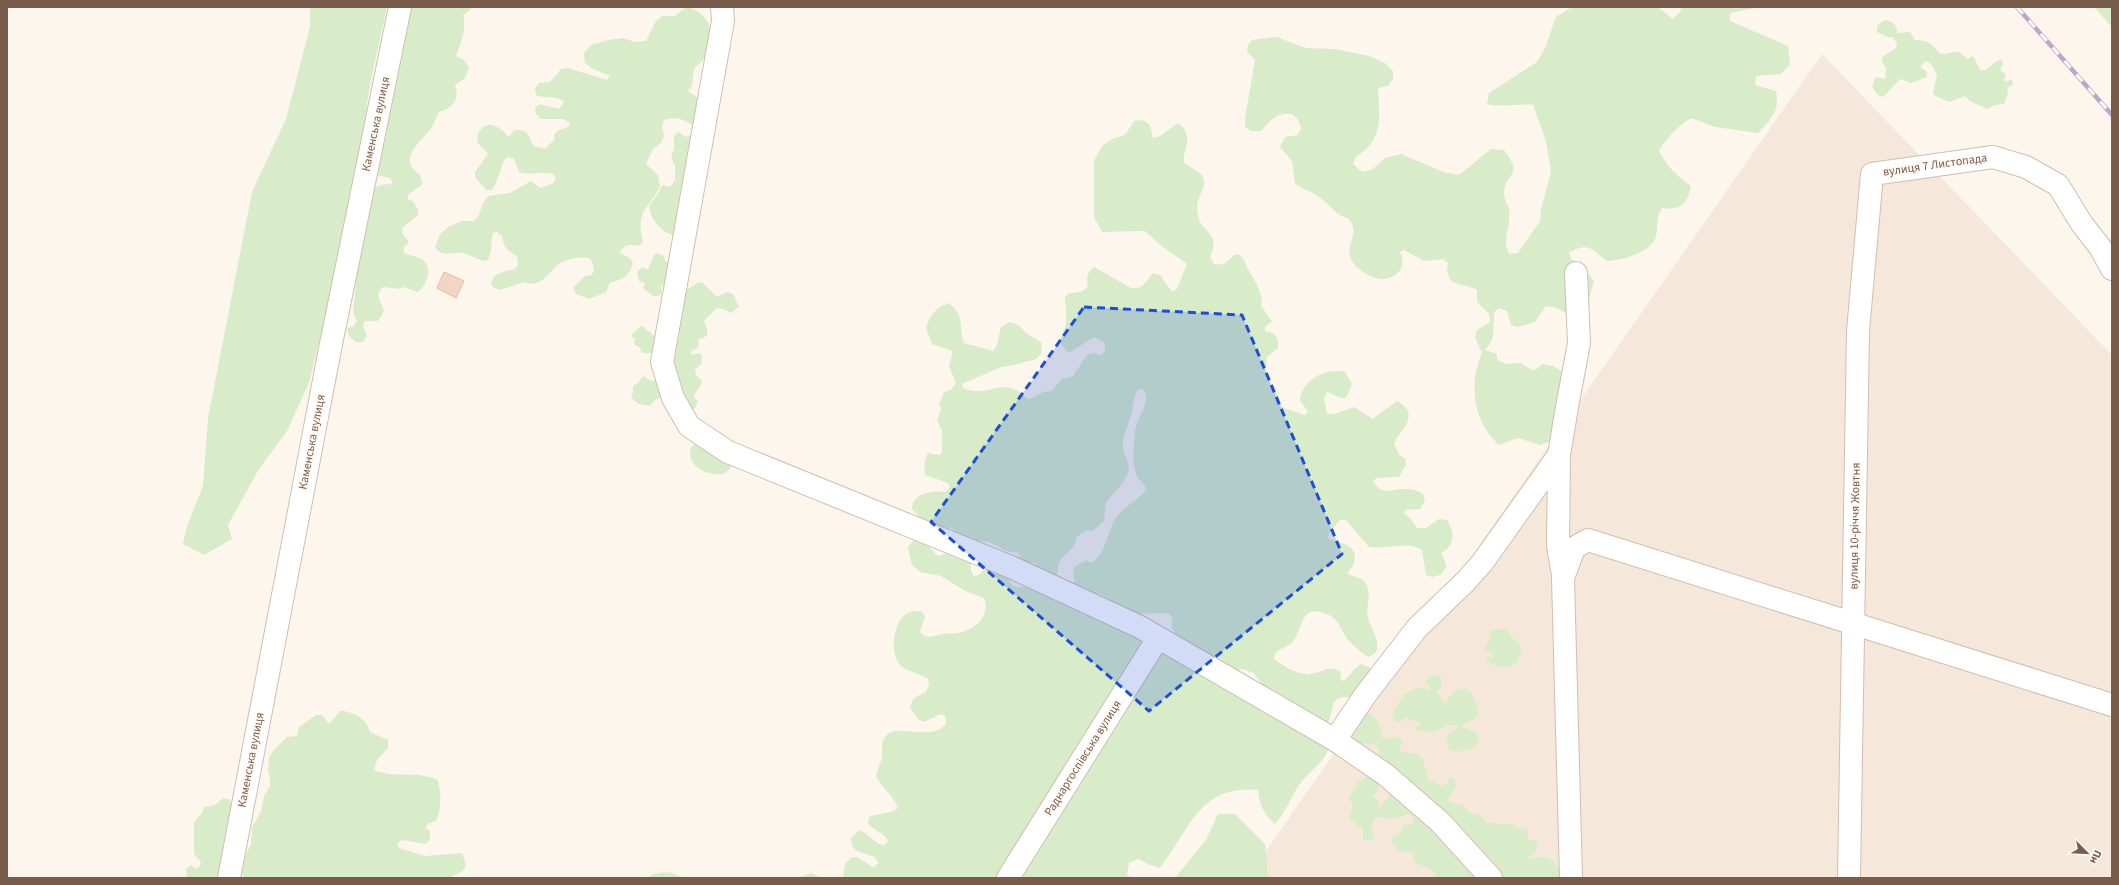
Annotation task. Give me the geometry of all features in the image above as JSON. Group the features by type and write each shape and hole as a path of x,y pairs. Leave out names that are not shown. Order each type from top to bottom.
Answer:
{"street":[{"name":"Каменська вулиця","path":"229,878 330,349 400,7"},
{"path":"722,7 723,21 662,362 673,398 689,426 728,452 1011,567 1140,627 1334,740 1386,775 1440,822 1492,878"},
{"name":"вулиця 7 Листопада","path":"1872,174 1993,157 2026,167 2058,184 2082,224 2100,246 2112,269"},
{"name":"вулиця 10-річчя Жовтня","path":"1849,878 1858,331 1872,174"},
{"path":"1571,878 1563,578 1558,546 1559,455 1566,407 1580,343 1576,273"},
{"path":"1334,740 1366,694 1417,628 1465,582 1482,562 1559,455"},
{"path":"1563,578 1574,548 1588,540 2112,705"},
{"name":"Раднаргоспівська вулиця","path":"1008,878 1158,638"}],"highlighted area":[{"path":"1084,307 1242,315 1342,554 1149,711 931,522"}],"shaded area":[{"path":"1822,54 2112,355 2112,878 1247,878"}],"green space":[{"path":"310,7 387,7 370,84 357,172 329,301 309,383 287,431 259,469 228,525 232,539 204,555 183,544 187,526 203,486 208,418 252,192 286,119 310,27"},
{"path":"409,7 474,7 463,15 464,31 456,56 464,60 469,68 465,78 455,85 457,95 454,103 452,106 439,112 431,129 412,151 410,157 410,163 413,169 420,175 423,184 409,194 407,198 413,201 418,210 418,215 403,227 402,233 409,242 404,247 404,253 420,258 427,264 428,273 426,282 418,292 404,287 400,289 383,287 379,293 380,301 384,310 382,316 377,321 364,322 363,326 367,336 363,342 356,342 349,336 347,328 354,326 357,321 353,313 361,235 369,217 369,207 374,189 379,186 393,183 390,178 377,175 377,173 382,143 386,137 403,34 407,30 406,23"},
{"path":"686,7 701,14 710,26 714,37 706,57 694,69 692,85 688,91 704,103 697,127 678,118 664,120 662,126 664,136 661,143 653,149 646,164 658,175 660,186 642,216 641,231 643,242 639,246 625,246 621,250 620,253 630,258 633,263 630,271 625,277 610,283 606,292 589,299 576,294 573,288 585,276 592,275 594,269 591,259 582,257 567,260 558,264 538,283 534,284 524,282 501,290 494,288 491,283 492,279 497,274 515,269 518,264 517,256 506,248 502,236 497,232 493,233 488,260 484,261 463,253 444,254 438,251 435,247 440,234 450,226 461,221 474,221 478,217 483,203 488,196 510,193 531,181 540,188 554,183 556,178 553,174 549,173 528,174 519,172 514,159 507,157 492,190 486,190 475,177 475,172 488,154 477,142 481,129 488,125 493,125 502,130 509,137 514,130 523,131 528,134 534,146 545,149 555,139 554,135 557,131 568,127 570,123 563,119 541,119 536,114 535,108 539,104 559,109 564,102 554,98 536,95 535,89 539,83 550,82 561,69 568,68 607,80 610,76 593,69 585,63 584,53 591,45 623,38 635,42 646,41 656,21 662,16 675,16"},
{"path":"1572,7 1658,7 1673,19 1680,12 1682,7 1760,7 1730,13 1730,21 1788,46 1790,64 1781,74 1756,76 1755,85 1776,91 1777,98 1777,104 1773,114 1767,124 1758,133 1715,127 1691,118 1677,128 1659,150 1672,170 1691,186 1688,197 1682,204 1674,208 1662,208 1658,218 1656,236 1648,247 1643,251 1628,257 1607,261 1594,250 1586,247 1576,249 1569,253 1571,259 1583,266 1594,281 1585,313 1567,314 1557,308 1546,306 1535,322 1517,327 1511,325 1507,311 1499,308 1495,311 1493,336 1485,350 1497,354 1497,360 1506,364 1521,363 1532,370 1537,369 1542,364 1553,366 1563,372 1557,439 1540,445 1518,438 1499,445 1483,425 1474,390 1475,378 1482,353 1475,337 1477,330 1490,322 1489,314 1477,302 1477,290 1451,281 1447,272 1448,263 1443,259 1424,261 1404,250 1400,252 1402,263 1399,272 1386,279 1373,277 1362,271 1354,264 1349,253 1353,234 1351,222 1337,213 1325,201 1295,184 1292,161 1280,147 1285,137 1298,135 1301,128 1298,120 1292,114 1286,114 1271,120 1261,131 1251,131 1245,127 1245,118 1255,60 1247,52 1248,45 1252,40 1276,37 1306,48 1335,49 1369,56 1385,63 1393,71 1393,79 1388,86 1378,88 1379,118 1373,140 1366,149 1356,157 1353,164 1362,172 1373,169 1385,158 1401,154 1444,172 1459,175 1491,149 1504,150 1513,165 1512,174 1505,186 1504,194 1510,215 1506,242 1509,254 1518,253 1540,221 1541,209 1551,172 1546,141 1533,105 1499,106 1487,104 1489,93 1537,62 1545,48 1556,17"},
{"path":"2094,7 2112,7 2112,27"},
{"path":"1884,20 1890,21 1894,24 1897,33 1910,32 1915,40 1925,41 1931,44 1938,52 1944,54 1958,51 1968,59 1973,56 1981,71 1987,69 1999,60 2002,60 2003,64 2000,70 2006,74 2004,80 2006,82 2012,79 2013,85 2007,88 2008,94 2004,104 1995,105 1987,109 1970,101 1965,96 1949,102 1934,95 1933,92 1937,75 1931,64 1926,61 1920,67 1927,72 1927,77 1911,83 1900,79 1883,97 1878,95 1872,87 1875,78 1885,79 1886,68 1882,61 1882,57 1896,48 1897,43 1892,37 1887,37 1877,32 1877,26"},
{"path":"1143,120 1150,125 1153,138 1160,136 1178,123 1186,133 1187,143 1184,163 1200,173 1204,180 1197,208 1199,221 1210,234 1213,241 1210,257 1214,264 1225,263 1234,255 1238,254 1243,258 1259,289 1262,301 1261,306 1272,321 1265,327 1265,331 1276,336 1278,348 1267,357 1266,371 1270,386 1279,397 1280,403 1284,408 1305,415 1308,411 1300,401 1301,394 1305,387 1310,381 1323,373 1338,371 1345,372 1352,384 1346,398 1327,392 1324,398 1327,414 1334,414 1354,407 1373,419 1397,401 1404,406 1408,411 1408,421 1394,443 1399,455 1405,458 1406,465 1399,477 1376,478 1373,482 1380,489 1387,491 1409,489 1423,494 1425,500 1420,509 1405,510 1404,514 1409,517 1417,528 1426,528 1439,519 1447,520 1450,525 1452,534 1451,543 1446,550 1441,553 1447,566 1440,575 1432,577 1426,575 1422,550 1416,547 1403,545 1376,548 1369,547 1346,520 1340,520 1329,533 1328,539 1343,543 1354,552 1354,563 1348,574 1362,579 1367,587 1369,596 1367,614 1376,637 1376,652 1368,657 1356,648 1348,639 1334,618 1314,611 1309,613 1303,620 1294,640 1276,652 1274,659 1293,670 1305,674 1327,669 1336,670 1341,672 1340,679 1343,681 1361,664 1369,667 1375,675 1356,699 1347,697 1337,700 1332,708 1327,726 1263,686 1254,673 1242,669 1231,673 1176,635 1172,628 1172,617 1168,613 1135,614 1098,593 1088,595 1075,587 1073,568 1086,560 1091,563 1096,559 1103,549 1110,529 1116,518 1146,489 1136,474 1133,458 1136,425 1146,401 1144,390 1139,389 1134,400 1123,444 1123,449 1129,466 1128,473 1121,485 1106,503 1104,521 1093,531 1086,530 1076,538 1073,548 1061,559 1055,578 1039,569 1035,563 1024,562 1017,552 1006,551 988,542 974,542 966,540 951,528 928,527 912,509 915,499 919,496 930,492 946,492 950,487 948,483 925,475 924,466 928,453 940,455 942,452 942,431 937,420 941,409 939,404 944,392 951,390 956,383 949,366 953,351 932,344 926,328 932,315 937,309 949,303 958,313 964,343 993,351 997,345 1001,327 1010,322 1019,326 1026,333 1040,342 1042,344 1041,354 1036,359 1001,367 962,384 963,388 971,391 985,391 1003,387 1009,388 1018,391 1029,399 1043,392 1051,391 1062,379 1073,376 1087,355 1093,353 1101,355 1105,351 1105,343 1094,337 1069,353 1060,341 1066,323 1065,297 1069,293 1080,292 1088,286 1088,275 1094,267 1131,288 1141,287 1153,273 1160,275 1172,292 1177,289 1187,264 1159,244 1145,231 1102,232 1094,217 1094,161 1102,146 1112,139 1125,135 1134,121"},
{"path":"678,132 686,137 692,134 677,236 667,233 658,226 652,216 649,206 662,185 670,187 675,180 675,166 671,157 674,149 674,136"},
{"path":"657,253 664,256 665,261 670,264 665,284 661,286 662,294 659,296 653,296 643,288 645,283 639,281 637,272 642,267 648,270 654,255"},
{"path":"702,282 717,297 727,292 733,294 739,307 731,313 717,308 704,321 708,332 706,336 699,339 698,348 692,351 691,355 700,353 702,356 701,365 695,369 696,375 702,381 694,397 698,402 695,408 689,411 687,410 670,355 674,339 677,341 680,336 676,330 685,291 697,283"},
{"path":"641,326 645,327 646,330 652,333 651,335 656,335 652,353 642,353 640,348 634,344 635,338 631,337 632,334"},
{"path":"643,376 652,381 657,379 662,398 656,399 650,406 639,404 631,398 633,386 638,383"},
{"path":"694,444 703,445 730,463 731,466 727,471 721,474 706,472 699,468 693,463 690,456 691,448"},
{"path":"920,540 927,544 939,556 953,551 971,562 971,571 974,576 979,575 983,570 991,570 1005,576 1013,586 1029,586 1137,634 1143,646 1151,654 1167,654 1329,744 1326,755 1302,781 1283,814 1275,824 1263,809 1258,790 1238,790 1222,795 1209,802 1198,813 1188,825 1160,868 1138,859 1129,863 1127,875 1135,878 843,878 845,864 852,857 857,857 874,868 878,863 875,857 856,851 852,845 851,838 861,830 879,844 885,845 888,841 884,836 870,826 868,823 869,817 898,808 876,776 882,758 883,739 890,733 897,731 931,732 946,724 946,717 941,714 924,722 918,719 910,708 914,699 926,692 929,685 928,679 904,668 897,661 894,639 898,624 906,614 913,611 921,611 925,616 920,632 925,636 930,637 942,634 958,633 970,629 976,625 980,621 985,611 986,605 984,598 965,591 941,576 920,572 912,565 908,548 912,541"},
{"path":"1507,629 1514,640 1519,644 1522,653 1517,656 1519,658 1513,665 1504,667 1498,666 1488,662 1485,659 1488,656 1491,658 1494,657 1493,654 1484,649 1490,639 1489,631"},
{"path":"1434,675 1441,678 1441,687 1436,693 1444,703 1446,703 1451,695 1457,690 1462,688 1467,689 1475,698 1478,714 1475,719 1464,723 1463,727 1476,733 1479,740 1476,747 1459,752 1450,750 1447,743 1447,737 1451,732 1458,729 1457,725 1447,726 1434,732 1417,730 1415,728 1420,726 1419,723 1407,717 1404,717 1400,722 1393,720 1392,716 1403,695 1419,687 1429,691 1431,689 1426,683 1426,680"},
{"path":"340,711 350,712 359,717 366,723 370,732 388,740 388,748 377,760 374,770 391,774 422,775 438,780 440,801 438,816 436,821 429,823 425,828 430,831 430,839 426,844 402,840 397,843 399,848 425,856 462,853 466,865 464,870 450,878 243,878 241,865 251,844 252,827 261,812 264,796 270,786 268,771 269,758 273,751 287,737 297,736 299,727 316,715 322,715 329,724"},
{"path":"1364,712 1376,719 1380,726 1382,738 1391,739 1397,736 1403,741 1399,748 1400,751 1419,755 1423,759 1429,780 1441,786 1446,784 1449,778 1454,778 1456,787 1448,798 1449,802 1465,806 1467,812 1480,815 1487,823 1512,824 1516,828 1527,829 1528,839 1535,840 1538,845 1534,854 1528,857 1529,859 1541,857 1547,858 1556,865 1560,866 1565,878 1438,878 1431,869 1414,862 1413,853 1398,850 1390,840 1392,837 1399,834 1403,825 1412,824 1414,818 1408,814 1394,819 1376,817 1370,828 1375,834 1374,838 1369,841 1365,841 1363,839 1363,829 1349,819 1353,806 1349,798 1359,781 1369,776 1379,783 1378,790 1372,798 1378,799 1378,807 1380,807 1390,795 1397,792 1427,797 1426,794 1381,766 1378,747 1375,744 1362,744 1351,736"},
{"path":"223,798 230,800 232,807 227,840 223,851 218,878 187,878 186,869 191,865 195,869 199,867 201,862 194,854 194,822 202,813 204,807 215,805"},
{"path":"1218,814 1235,814 1265,844 1268,878 1175,878 1206,840"},
{"path":"669,872 686,878 647,878 653,874"},
{"path":"811,873 823,878 796,878"}],"building":[{"path":"444,272 464,281 456,298 437,288"}],"railway":[{"path":"2017,7 2112,115"}]}
